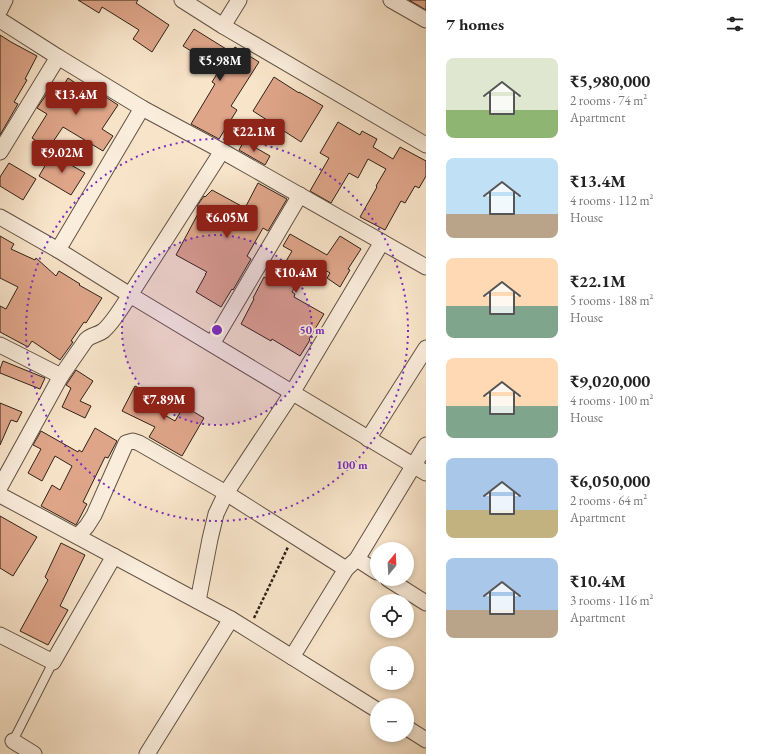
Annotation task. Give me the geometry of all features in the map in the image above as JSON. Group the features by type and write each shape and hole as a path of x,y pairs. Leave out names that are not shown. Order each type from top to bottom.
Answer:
{"street":[{"path":"0,10 5,0"},
{"path":"182,0 426,145"},
{"path":"224,26 239,0"},
{"path":"398,2 426,20"},
{"path":"0,20 142,108 222,151 426,267"},
{"path":"0,152 58,57"},
{"path":"58,250 142,108"},
{"path":"0,487 61,376 86,340 108,326 130,295 222,151"},
{"path":"212,344 300,195"},
{"path":"0,217 58,250 426,474"},
{"path":"198,601 216,514 226,493 292,393 382,242"},
{"path":"0,345 61,376"},
{"path":"368,439 426,348"},
{"path":"78,536 94,515 126,444 132,441 139,443 226,493 294,536 352,564 370,570"},
{"path":"292,657 352,564 426,444"},
{"path":"0,495 231,619 370,706"},
{"path":"0,635 53,662 114,556"},
{"path":"399,586 426,603"},
{"path":"147,754 231,619"},
{"path":"414,732 426,740"},
{"path":"13,741 34,754"}],"lane":[{"path":"13,741 53,662"}],"path":[{"path":"248,630 294,536"}],"building":[{"path":"78,0 138,0 136,3 169,25 152,52 133,39 139,30 102,7 99,13"},
{"path":"409,0 426,0 426,10"},
{"path":"194,29 231,52 235,47 259,62 231,106 237,110 219,139 191,124 215,84 212,82 220,69 183,46"},
{"path":"0,35 37,56 25,79 27,80 14,102 18,104 0,135"},
{"path":"274,77 323,106 301,142 253,111"},
{"path":"68,78 89,92 92,88 118,105 102,129 113,136 103,151 63,127 48,149 32,138 47,114 37,108 48,92 56,98"},
{"path":"338,122 360,135 362,131 377,139 373,147 393,159 400,147 426,161 426,176 419,188 415,186 405,203 401,201 385,230 360,217 386,169 368,159 358,178 349,173 331,203 310,191 329,158 320,153"},
{"path":"244,141 270,156 265,165 239,150"},
{"path":"52,154 85,173 71,195 39,176"},
{"path":"9,163 36,179 23,200 0,186 0,177"},
{"path":"258,183 287,199 268,231 263,228 247,256 251,259 221,307 196,292 207,272 176,255 201,208 197,206 204,196 205,197 212,190 245,208"},
{"path":"290,234 327,255 340,236 361,249 348,269 350,270 340,287 327,278 330,273 310,261 292,292 295,294 294,297 324,314 300,356 272,339 271,341 241,324 264,277 274,282 292,251 283,246"},
{"path":"0,236 14,244 11,249 35,260 36,258 56,276 59,271 80,284 79,285 102,298 86,323 84,322 71,341 73,342 60,360 32,341 28,347 0,332 0,306 6,309 18,287 0,278"},
{"path":"3,361 45,378 40,389 0,373"},
{"path":"76,370 93,381 80,401 91,406 85,418 62,407 71,388 66,385"},
{"path":"135,386 159,398 154,409 175,421 184,406 204,418 182,456 149,437 155,427 122,411"},
{"path":"0,403 22,412 17,422 11,420 0,445"},
{"path":"95,428 117,441 108,458 105,457 83,502 87,504 76,525 41,506 52,485 60,490 72,466 55,456 42,481 28,473 41,449 33,445 41,431 78,452 79,450 82,452"},
{"path":"0,516 37,537 13,576 0,568"},
{"path":"61,543 85,555 60,606 68,610 48,645 20,631 48,580 45,577"}]}
